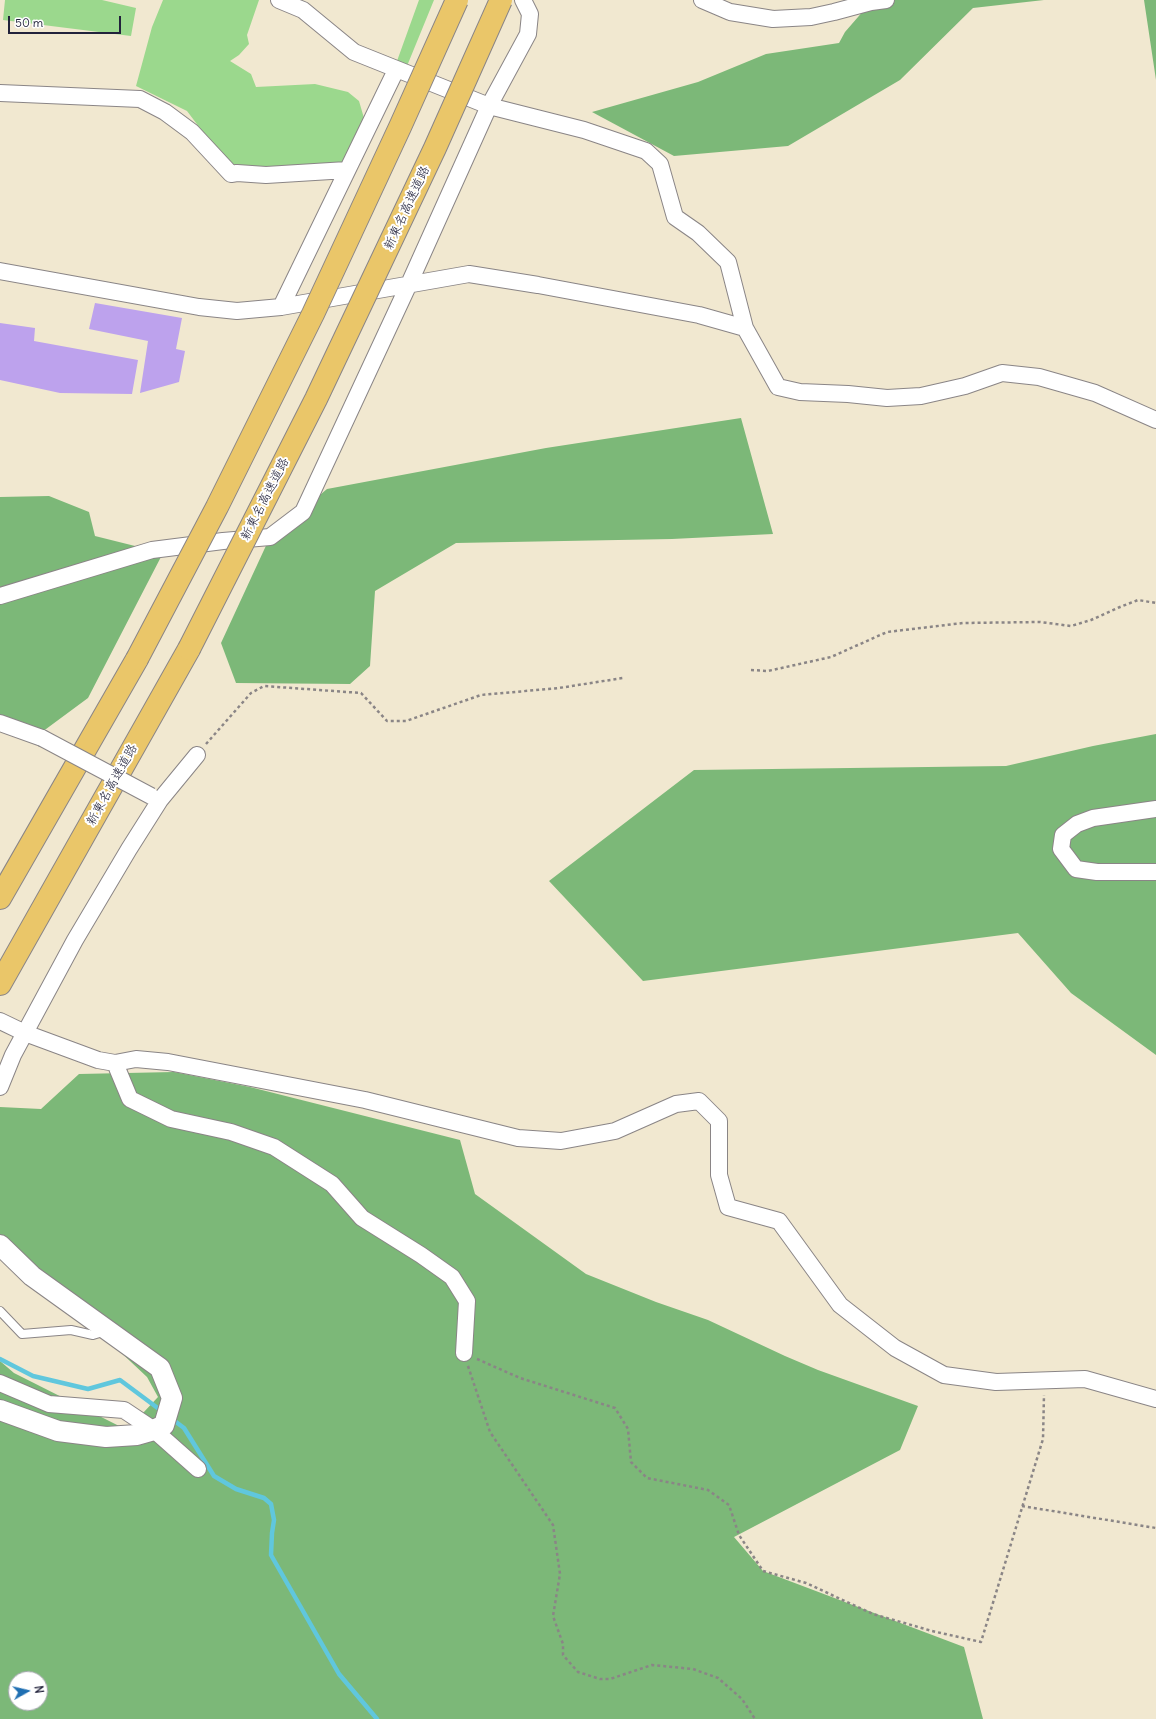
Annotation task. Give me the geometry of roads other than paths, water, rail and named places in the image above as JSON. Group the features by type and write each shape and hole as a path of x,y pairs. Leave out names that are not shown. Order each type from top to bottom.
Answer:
{"highway":[{"path":"0,898 137,659 217,508 313,314 457,0"},
{"name":"新東名高速道路","path":"0,984 189,649 316,399 435,148 501,0"}],"street":[{"path":"279,0 302,10 354,52 396,70 489,106 584,130 646,151 660,164 675,217 698,233 728,262 745,328 778,387 800,392 848,394 887,398 921,396 965,386 1002,373 1039,377 1095,393 1156,420"},
{"path":"0,596 152,550 270,537 303,512 409,284 489,106 528,34 530,14 523,0"},
{"path":"702,0 730,12 773,19 811,17 871,2 886,0"},
{"path":"281,307 396,70"},
{"path":"0,93 140,99 165,112 192,132 231,174 237,172 266,175 347,170"},
{"path":"0,271 199,307 237,311 281,307 469,274 538,285 699,316 745,328"},
{"path":"0,724 42,738 156,798"},
{"path":"0,1087 13,1055 13,1027 75,940 129,849 156,798 197,755"},
{"path":"1156,809 1093,818 1077,824 1063,835 1061,849 1076,869 1097,872 1156,872"},
{"path":"13,1027 98,1060 115,1063 136,1059 168,1062 365,1100 518,1138 561,1141 616,1131 676,1104 699,1101 719,1121 719,1175 728,1207 779,1221 840,1305 895,1348 944,1375 996,1382 1085,1379 1156,1399"},
{"path":"115,1063 130,1099 171,1119 231,1132 274,1146 332,1184 362,1218 421,1254 452,1277 467,1301 464,1353"},
{"path":"0,1245 32,1276 160,1368 172,1398 159,1427 137,1435 106,1437 58,1431 0,1410"},
{"path":"0,1383 48,1404 124,1410 159,1427 198,1469"}],"lane":[{"path":"0,1311 22,1334 71,1330 93,1335 108,1330"}],"waterway":[{"path":"0,1359 33,1376 88,1389 120,1380 163,1412"},
{"path":"172,1419 184,1428 214,1476 236,1489 264,1498 271,1504 274,1520 271,1555 339,1674 377,1719"}]}
